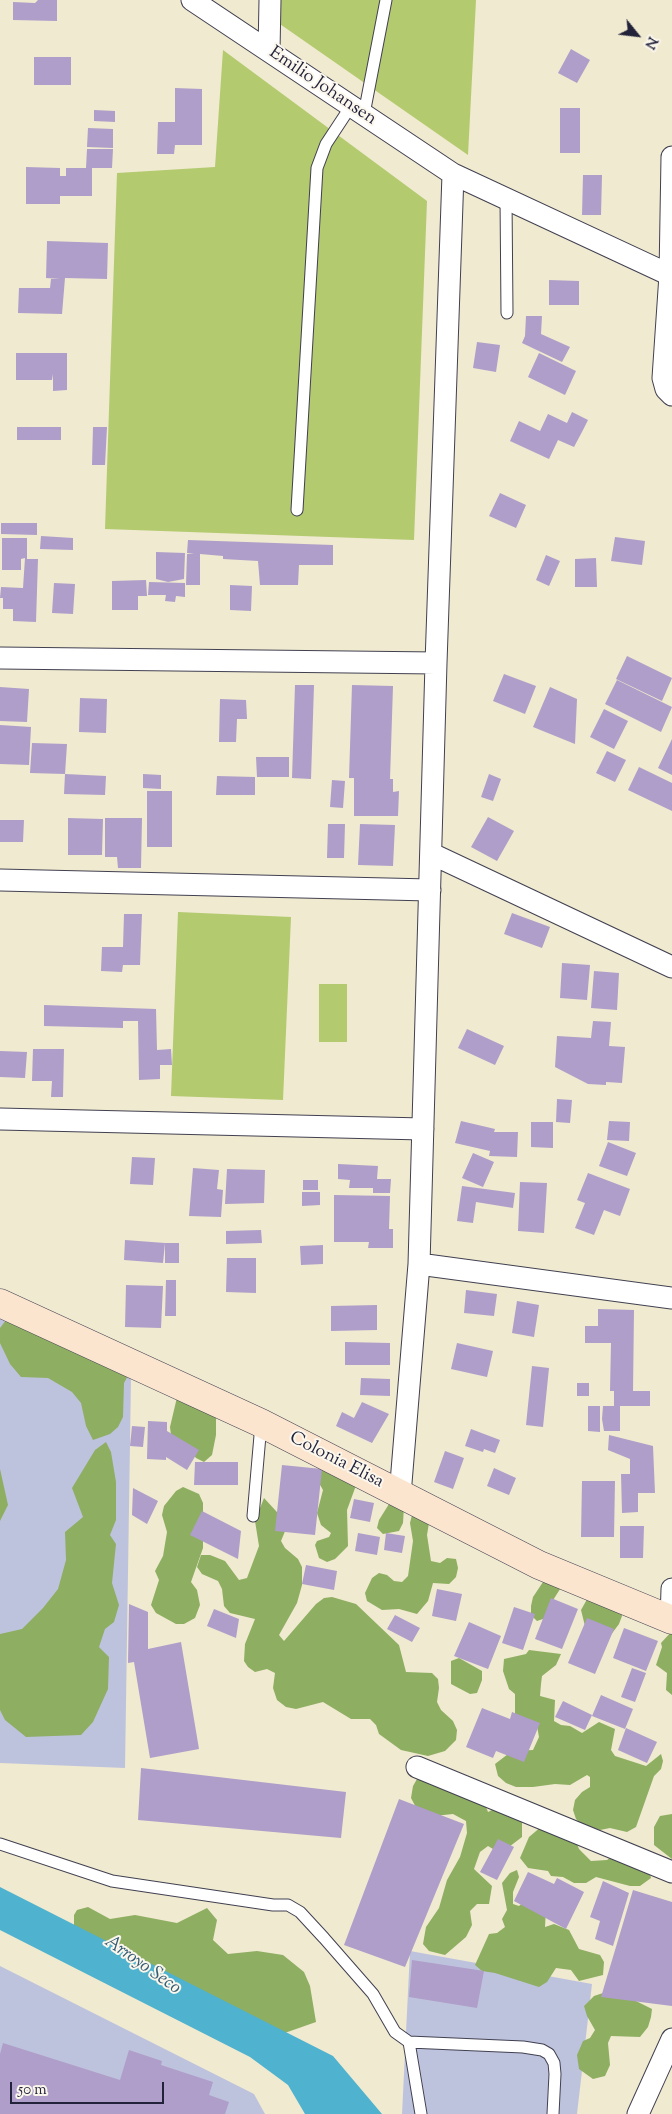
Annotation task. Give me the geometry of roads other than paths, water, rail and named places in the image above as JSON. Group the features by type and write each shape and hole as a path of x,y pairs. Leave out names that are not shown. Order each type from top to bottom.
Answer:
{"street":[{"name":"Emilio Johansen","path":"192,0 453,174 670,275"},
{"path":"269,52 270,0"},
{"path":"672,157 670,275 663,378 666,389 672,395"},
{"path":"400,1495 419,1264 436,663 453,174"},
{"path":"0,658 436,663"},
{"path":"432,854 672,967"},
{"path":"0,880 430,890"},
{"path":"0,1119 423,1128"},
{"path":"419,1264 672,1298"},
{"name":"Colonia Elisa","path":"0,1303 262,1423 539,1565 672,1620"},
{"path":"672,1589 672,1620"},
{"path":"417,1767 672,1872"},
{"path":"638,2114 672,2038"}],"lane":[{"path":"297,510 317,168 326,144 357,110 370,90 386,0"},
{"path":"506,198 507,313"},
{"path":"253,1516 262,1423"},
{"path":"0,1844 112,1881 288,1905 300,1912 336,1952 373,1994 396,2032 409,2042 542,2050 549,2054 554,2063 553,2114"},
{"path":"409,2042 421,2114"}],"water":[{"name":"Arroyo Seco","path":"0,1887 333,2056 382,2114 305,2114 288,2085 250,2057 0,1930"}]}
